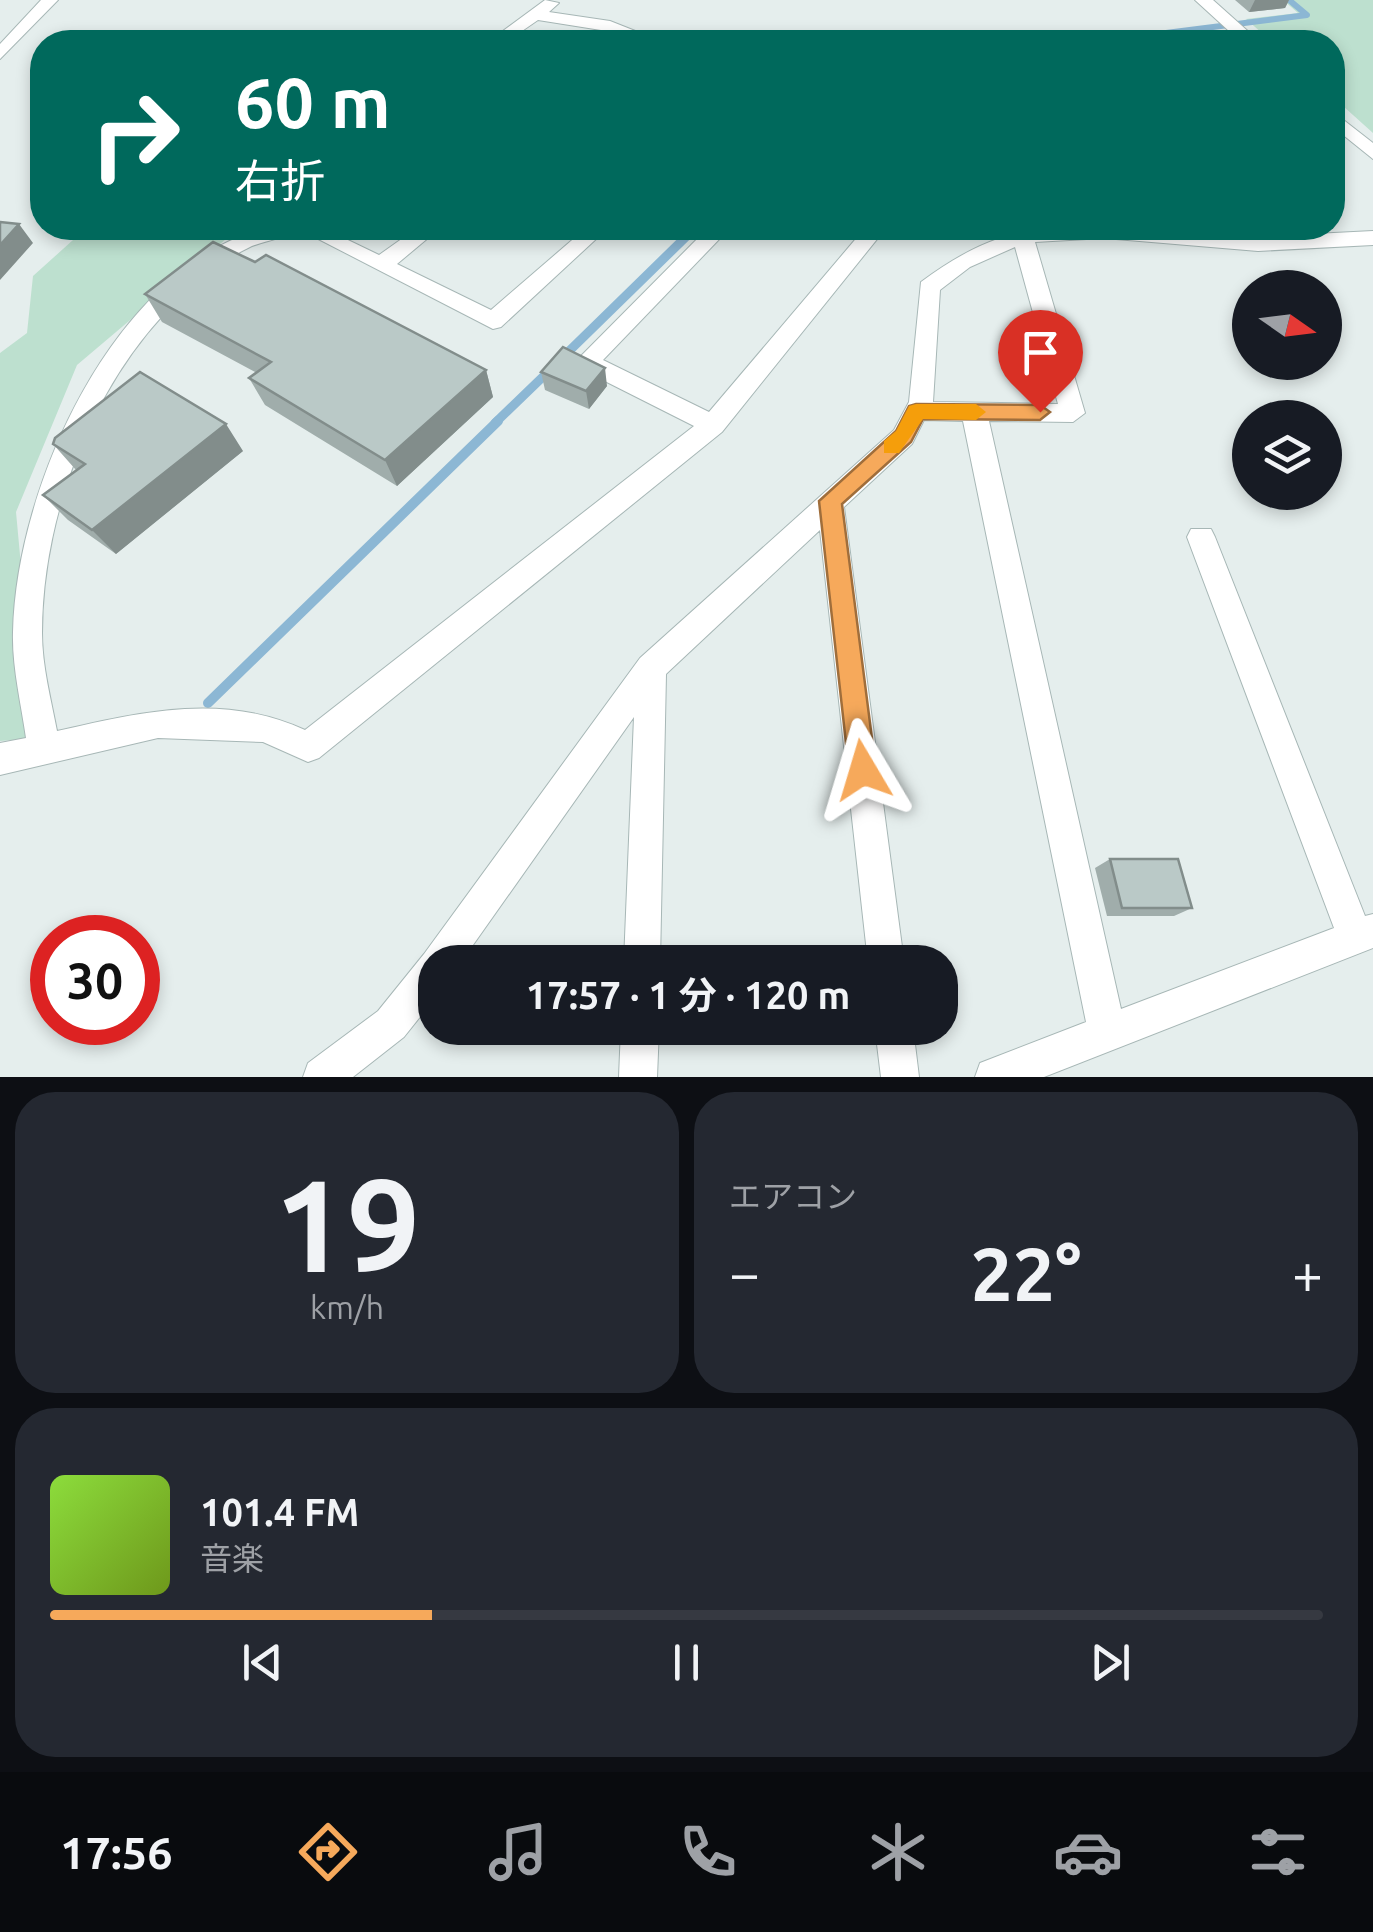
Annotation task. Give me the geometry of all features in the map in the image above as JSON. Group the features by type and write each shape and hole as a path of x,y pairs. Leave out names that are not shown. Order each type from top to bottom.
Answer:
{"street":[{"path":"0,54 50,0"},
{"path":"509,30 557,0"},
{"path":"1203,0 1237,30"},
{"path":"537,16 619,30"},
{"path":"1345,128 1373,153"},
{"path":"1345,236 1373,238"},
{"path":"44,748 27,622 46,506 87,405 154,312 200,270 250,240"},
{"path":"332,240 494,321 585,240"},
{"path":"382,264 414,240"},
{"path":"708,240 587,362 713,425"},
{"path":"0,759 158,723 265,726 308,747 713,425 866,240"},
{"path":"451,945 651,668 903,436 921,402 928,287 956,262 1018,240"},
{"path":"916,411 1073,413 1041,240"},
{"path":"1212,240 1244,240"},
{"path":"974,412 1107,1032"},
{"path":"830,501 884,945"},
{"path":"994,1077 1364,933 1201,537"},
{"path":"643,945 651,668"},
{"path":"322,1077 391,1024 418,989"},
{"path":"638,1077 639,1045"},
{"path":"896,1045 900,1077"}],"green space":[{"path":"1283,0 1373,0 1373,133 1345,108 1345,30 1258,30 1246,19 1298,13"},
{"path":"73,240 225,240 77,365 16,512 37,738 0,741 0,353 27,333 33,276"}],"building":[{"path":"0,222 19,224 0,245"},
{"path":"213,242 255,262 266,255 486,370 385,460 249,378 271,362 145,294"},
{"path":"563,347 605,368 586,391 541,372"},
{"path":"140,372 226,424 92,530 43,495 85,464 53,444 55,438"},
{"path":"1110,859 1178,859 1192,908 1122,908"}],"waterway":[{"path":"1189,30 1307,15 1289,0"},
{"path":"563,357 683,240"},
{"path":"495,423 551,369"},
{"path":"208,703 498,421"}],"slow traffic":[{"path":"891,447 903,436 916,411 976,412"}],"route":[{"path":"863,770 830,501 903,436 916,411 1040,412"}]}
